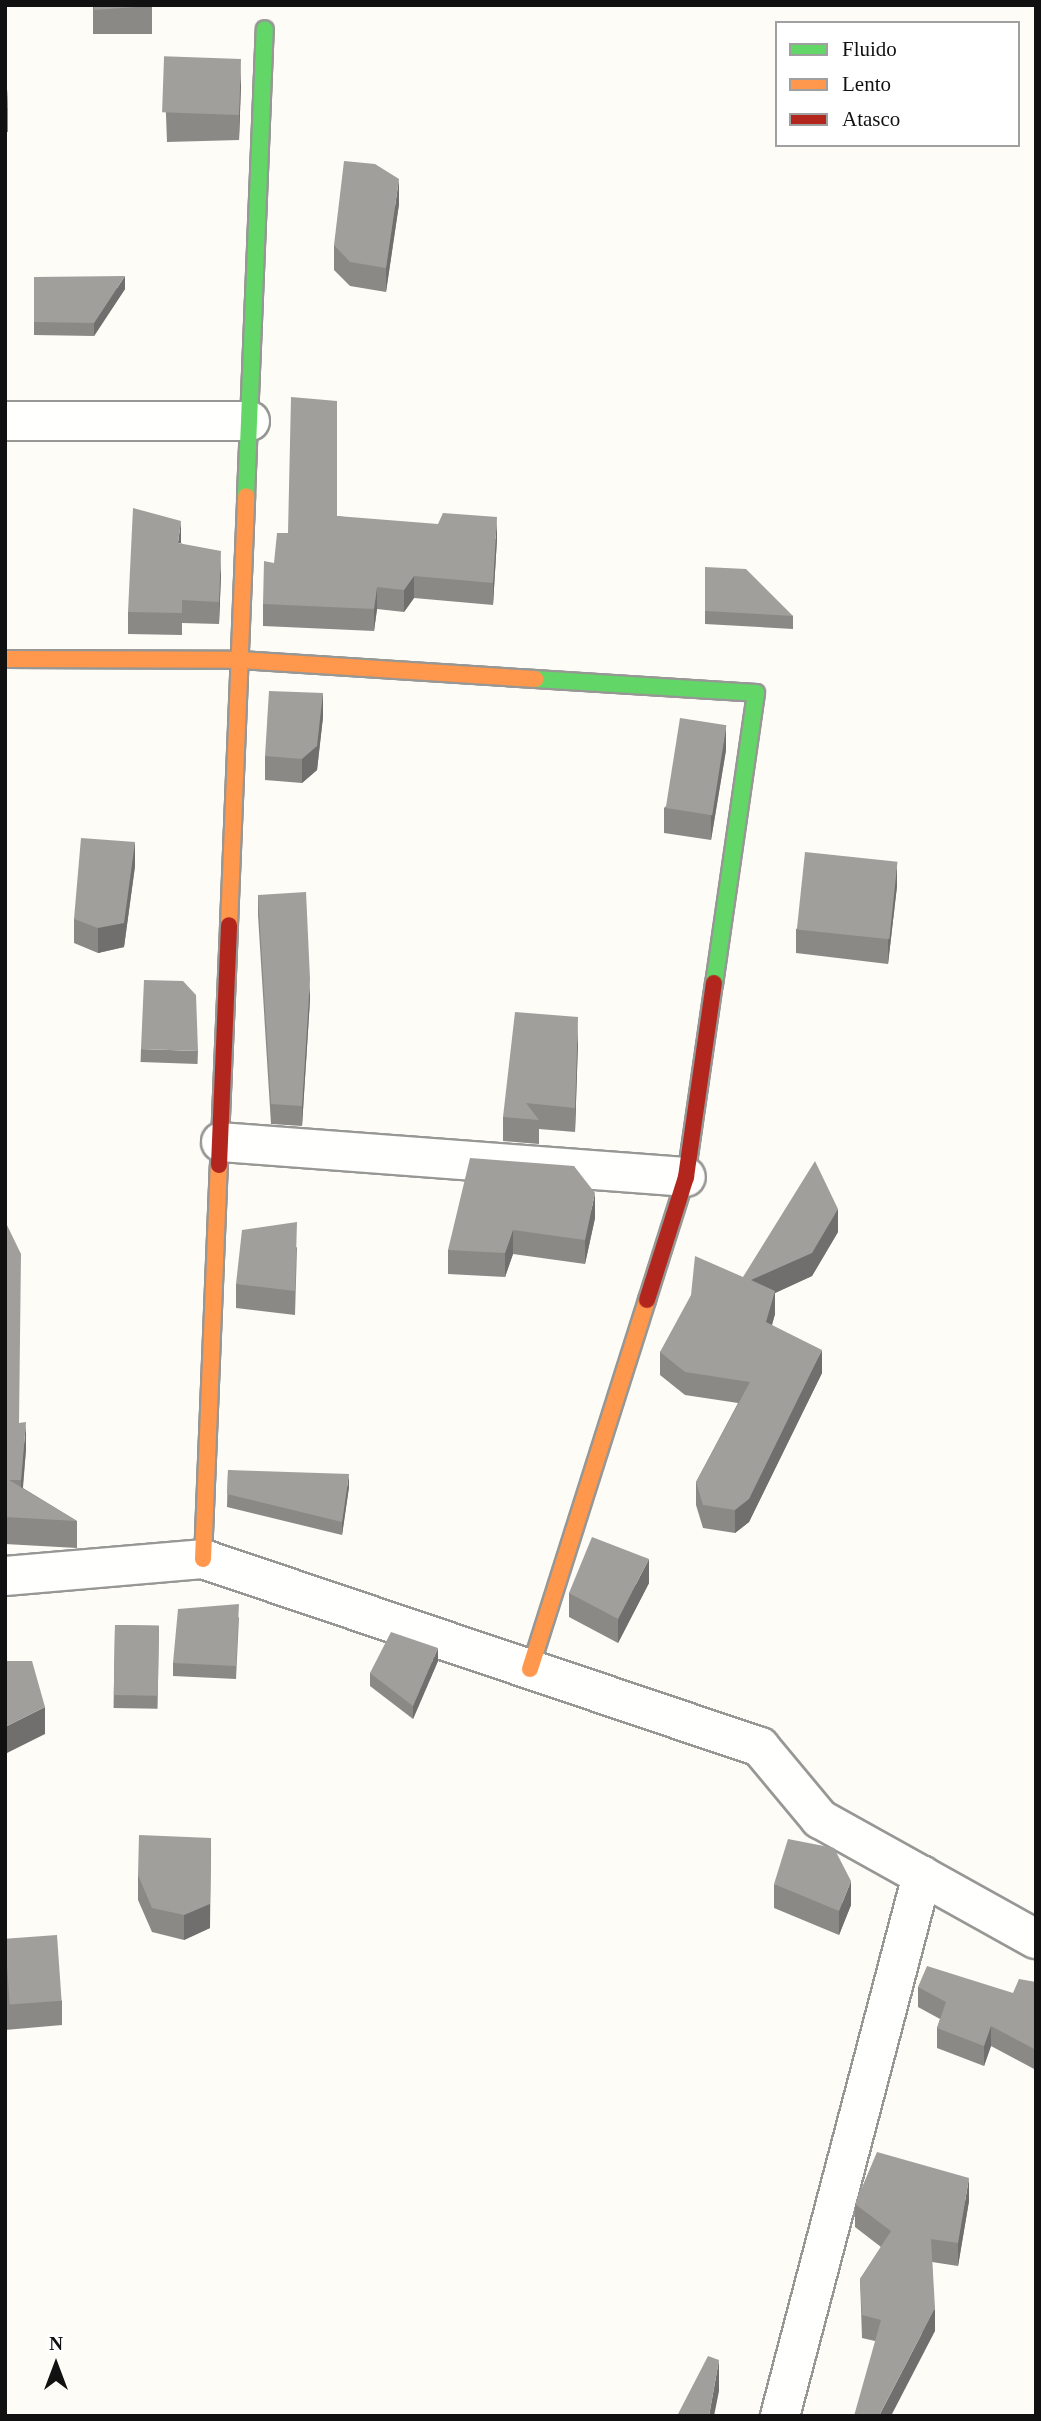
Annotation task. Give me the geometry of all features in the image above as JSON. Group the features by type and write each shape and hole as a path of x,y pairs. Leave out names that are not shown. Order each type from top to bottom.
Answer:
{"street":[{"path":"203,1559 265,29"},
{"path":"5,421 250,421"},
{"path":"5,659 240,660 756,693 686,1177 530,1669"},
{"path":"221,1142 686,1177"},
{"path":"5,1576 203,1559 760,1747 820,1819 1036,1939"},
{"path":"780,2416 922,1875"}],"building":[{"path":"94,5 152,5 152,6 94,10"},
{"path":"5,50 8,108 5,108"},
{"path":"164,56 241,59 239,115 162,112"},
{"path":"344,161 375,164 399,179 386,268 350,262 334,245"},
{"path":"125,276 94,323 34,322 34,277"},
{"path":"291,397 337,401 337,516 438,524 443,513 497,517 493,583 414,576 404,590 377,587 374,609 263,604 264,561 274,563 277,533 288,533"},
{"path":"133,508 181,521 178,543 221,551 219,602 182,600 182,613 128,612"},
{"path":"705,567 746,569 793,616 705,611"},
{"path":"269,691 323,693 317,746 302,759 265,756"},
{"path":"680,718 726,725 712,815 666,808"},
{"path":"81,838 135,842 124,923 98,928 74,919"},
{"path":"805,852 897,862 889,939 797,930"},
{"path":"306,892 310,979 302,1106 271,1104 258,895"},
{"path":"144,980 183,981 196,995 198,1051 141,1049"},
{"path":"515,1012 578,1017 575,1108 526,1103 539,1120 503,1117"},
{"path":"470,1158 574,1166 595,1193 585,1240 513,1230 505,1253 448,1250"},
{"path":"815,1161 838,1209 812,1253 751,1280 775,1291 766,1322 822,1350 749,1499 735,1510 703,1505 696,1482 750,1382 685,1372 660,1352 691,1295 695,1256 743,1277"},
{"path":"5,1221 21,1254 19,1423 26,1422 21,1480 9,1480 77,1521 5,1517"},
{"path":"297,1222 295,1291 236,1284 242,1230"},
{"path":"228,1470 349,1474 342,1522 227,1494"},
{"path":"592,1537 649,1559 618,1619 569,1593"},
{"path":"239,1604 236,1666 173,1663 178,1609"},
{"path":"115,1625 159,1626 158,1696 114,1695"},
{"path":"391,1632 438,1648 413,1706 370,1673"},
{"path":"5,1661 32,1661 45,1707 5,1727"},
{"path":"139,1835 211,1838 210,1904 184,1915 152,1908 138,1875"},
{"path":"788,1839 834,1848 851,1881 839,1911 774,1884"},
{"path":"57,1935 62,2001 10,2004 5,1939"},
{"path":"927,1966 1013,1993 1019,1979 1036,1982 1036,2050 991,2026 984,2046 937,2028 946,2002 918,1987"},
{"path":"877,2152 969,2178 958,2243 931,2239 935,2308 879,2416 854,2416 881,2320 862,2315 860,2279 891,2231 855,2204"},
{"path":"708,2356 719,2360 709,2416 677,2416"}],"traffic: fast":[{"path":"246,496 265,29"},
{"path":"535,679 756,693 714,983"}],"traffic: slow":[{"path":"229,925 246,496"},
{"path":"5,659 240,660 535,679"},
{"path":"203,1559 219,1165"},
{"path":"530,1669 647,1300"}],"traffic: jam":[{"path":"219,1165 229,925"},
{"path":"647,1300 686,1177 714,983"}]}
